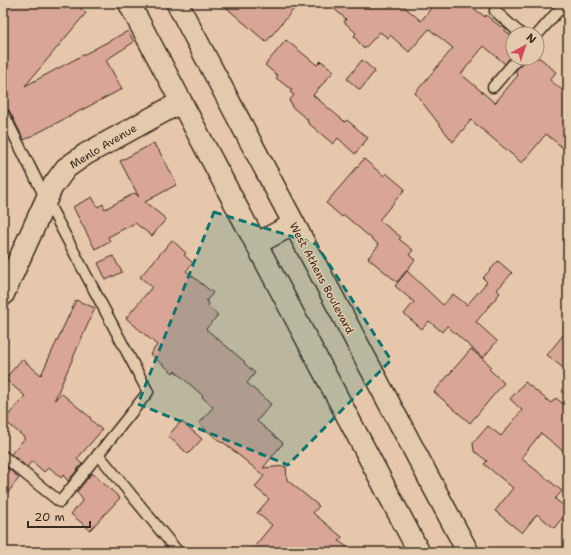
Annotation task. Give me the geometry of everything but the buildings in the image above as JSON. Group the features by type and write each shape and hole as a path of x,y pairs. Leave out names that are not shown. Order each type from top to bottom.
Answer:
{"street":[{"path":"129,3 419,552"},
{"name":"West Athens Boulevard","path":"177,3 468,552"},
{"name":"Menlo Avenue","path":"3,296 46,199 52,187 66,168 81,157 181,102"},
{"path":"256,244 294,224"}],"lane":[{"path":"496,3 495,11 512,26"},
{"path":"545,26 566,4"},
{"path":"493,87 511,66"},
{"path":"3,113 46,199 148,392 60,502 3,456"},
{"path":"98,454 178,552"}],"highlighted area":[{"path":"214,212 316,244 391,360 288,465 138,404"}]}
